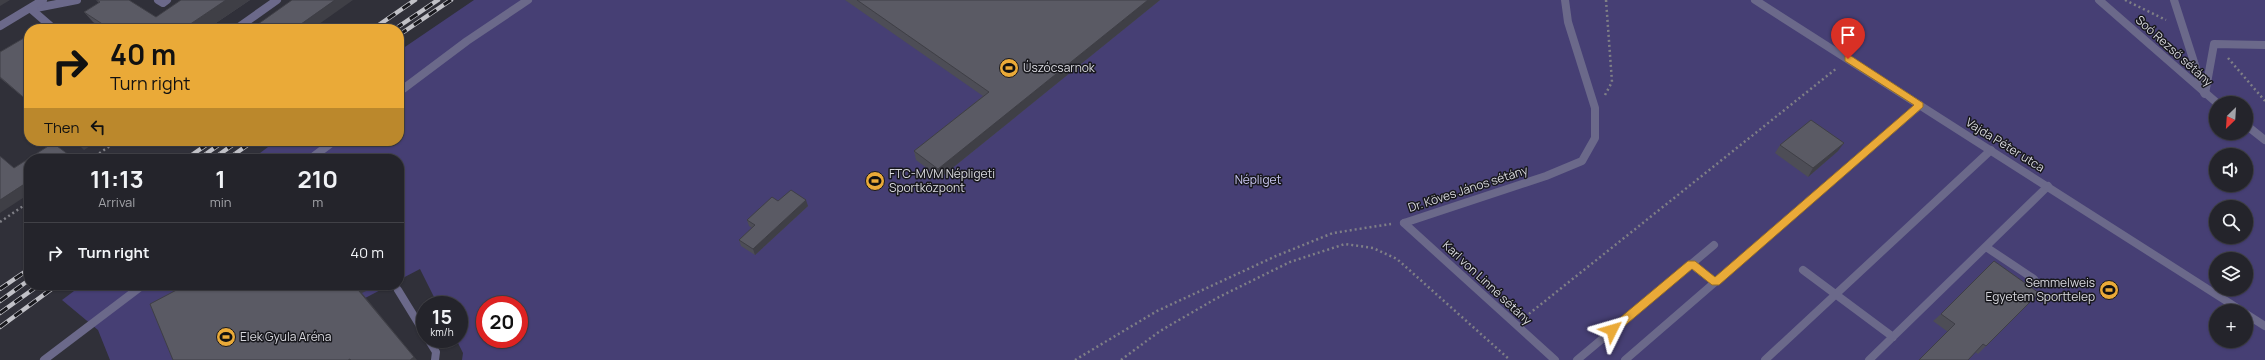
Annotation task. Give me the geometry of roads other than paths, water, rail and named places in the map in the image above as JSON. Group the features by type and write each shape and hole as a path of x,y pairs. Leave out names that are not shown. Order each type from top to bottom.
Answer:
{"street":[{"path":"0,26 31,9 43,0"},
{"path":"31,9 77,0"},
{"path":"158,0 162,3 167,0"},
{"path":"243,24 277,0"},
{"path":"404,88 467,41 528,0"},
{"name":"Dr. Köves János sétány","path":"1404,223 1510,189 1582,161 1595,138 1595,108 1568,22 1565,0"},
{"name":"Vajda Péter utca","path":"1755,0 2231,304"},
{"name":"Soó Rezső sétány","path":"2099,0 2209,98"},
{"path":"2174,0 2204,94"},
{"path":"31,9 48,24"},
{"path":"2204,94 2214,44 2265,45"},
{"path":"1625,360 1920,105"},
{"path":"2253,131 2265,140"},
{"path":"317,154 327,146"},
{"path":"1765,360 1991,150"},
{"path":"1869,360 2048,186"},
{"name":"Karl von Linné sétány","path":"1404,223 1515,326 1555,360"},
{"path":"1577,360 1714,245"},
{"path":"1986,246 2034,279"},
{"path":"1691,264 1715,282"},
{"path":"1803,270 1893,337"},
{"path":"44,360 136,290"},
{"path":"398,290 416,319"},
{"path":"2253,318 2265,326"},
{"path":"434,348 436,352 434,360"}],"railway":[{"path":"380,24 415,0"},
{"path":"402,24 438,0"},
{"path":"404,32 451,0"},
{"path":"193,154 205,146"},
{"path":"206,154 217,146"},
{"path":"220,154 231,146"},
{"path":"235,154 246,146"},
{"path":"0,289 24,272"},
{"path":"0,301 24,284"},
{"path":"0,313 32,290"},
{"path":"0,327 50,290"}],"place":[{"name":"Úszócsarnok","path":"1009,68"},
{"name":"FTC-MVM Népligeti Sportközpont","path":"875,181"},
{"name":"Semmelweis Egyetem Sporttelep","path":"2109,290"},
{"name":"Elek Gyula Aréna","path":"226,337"}],"park label":[{"name":"Népliget","path":"1258,180"}]}
